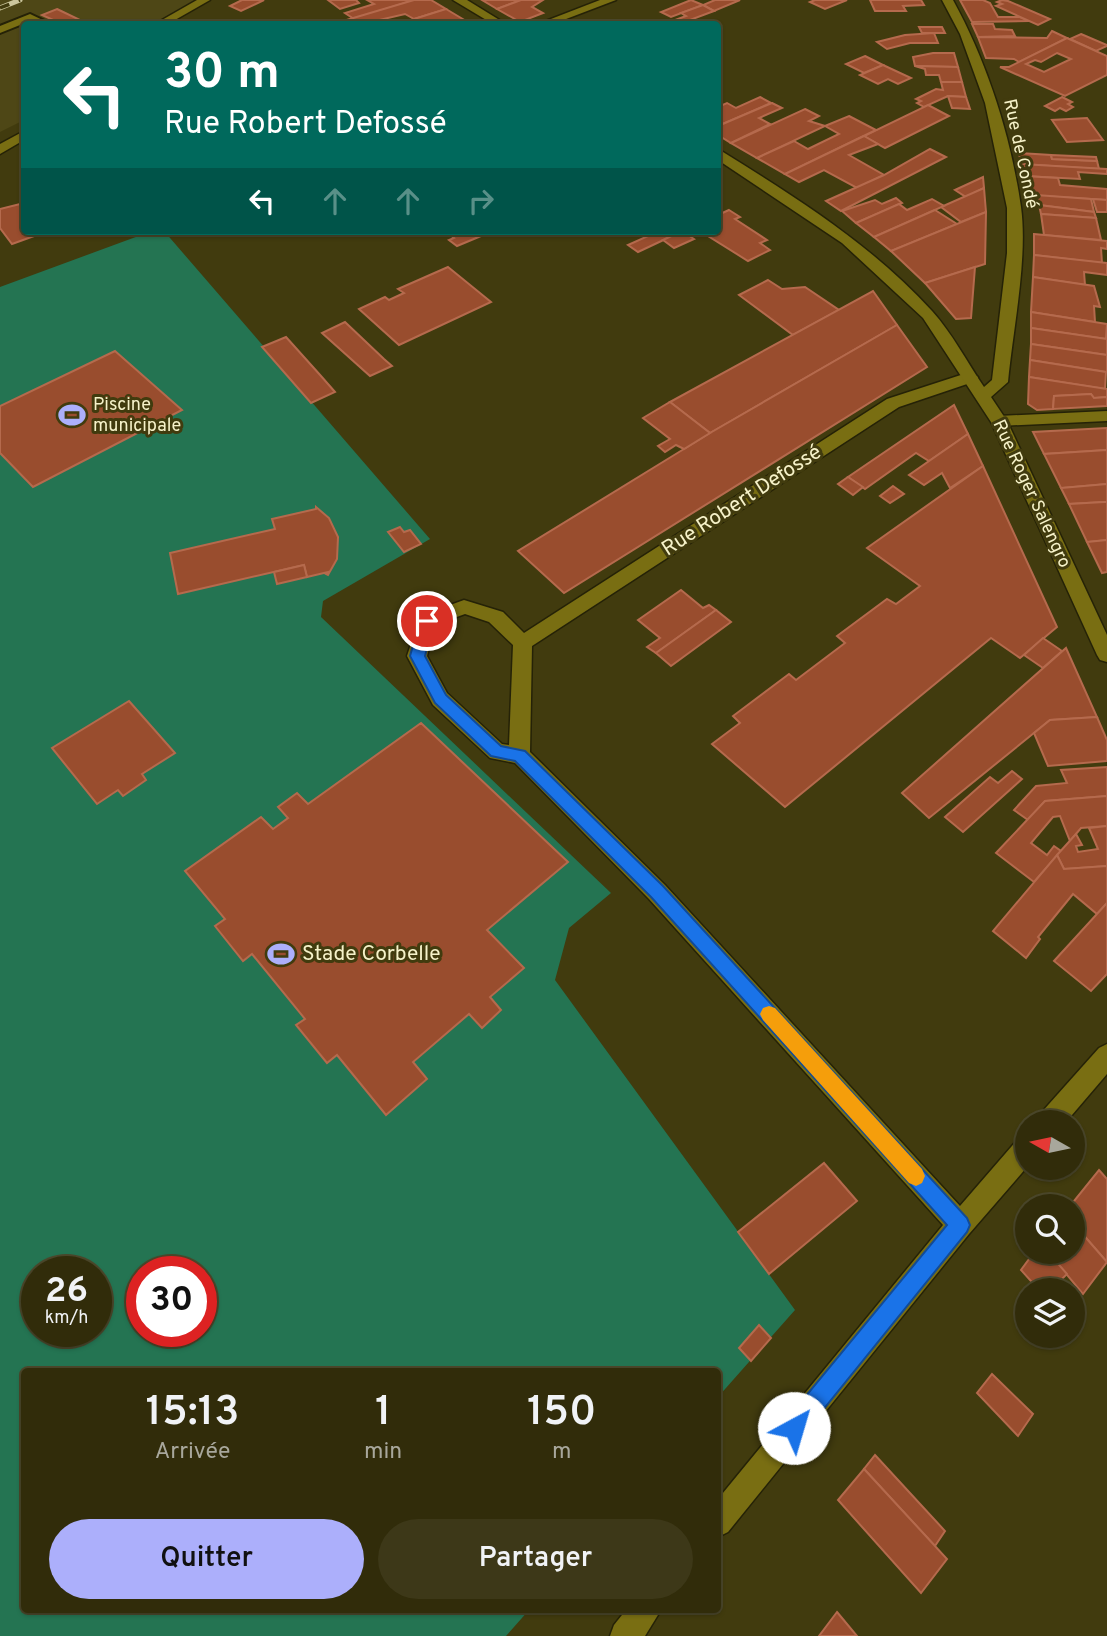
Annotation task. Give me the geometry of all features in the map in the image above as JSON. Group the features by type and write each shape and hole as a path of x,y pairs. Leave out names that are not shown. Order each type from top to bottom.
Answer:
{"street":[{"path":"166,21 205,0"},
{"path":"459,0 495,21"},
{"path":"552,21 610,0"},
{"name":"Rue de Condé","path":"948,0 966,34 991,103 1014,208 1010,302 1000,382 981,397"},
{"path":"0,150 21,137"},
{"name":"Rue Roger Salengro","path":"721,157 847,240 928,315 999,421 1107,655"},
{"name":"Rue Robert Defossé","path":"523,643 893,403 970,377"},
{"path":"999,421 1107,416"},
{"path":"520,755 518,739 523,643 496,617 464,607 427,621 417,656 440,699 497,752 520,755 657,892 960,1225"},
{"path":"1060,1110 1107,1056"},
{"path":"721,1518 960,1225 1015,1162"},
{"path":"625,1636 644,1613"}],"lane":[{"path":"0,30 30,17 39,21"}],"shaded area":[{"path":"0,0 205,0 166,21 21,21 21,122 0,132"}],"green space":[{"name":"Stade Corbelle","path":"141,235 167,235 430,539 323,601 321,617 611,893 569,928 555,980 795,1310 721,1394 721,1368 21,1368 21,1613 526,1613 506,1636 0,1636 0,287"}],"building":[{"path":"242,0 264,0 241,11 230,6"},
{"path":"328,0 356,0 359,3 340,9"},
{"path":"367,0 414,0 354,19 345,13 374,4"},
{"path":"414,0 431,0 446,9 414,19 405,14 375,21 343,21"},
{"path":"482,0 521,0 497,9"},
{"path":"521,0 543,0 532,7 543,13 523,21 497,9"},
{"path":"691,0 703,5 671,17 661,12"},
{"path":"715,0 740,0 714,11 703,5"},
{"path":"847,0 825,9 810,2"},
{"path":"870,0 921,0 924,5 903,6 906,11 875,11"},
{"path":"960,0 983,0 990,3 998,17 1020,17 1029,21 972,22"},
{"path":"1002,0 1050,19 1038,25 996,6 1002,4 997,2"},
{"path":"703,5 714,11 687,21 675,20 686,16 681,13"},
{"path":"57,9 78,19 55,21 42,15"},
{"path":"446,9 466,21 408,21"},
{"path":"972,24 993,24 995,29 1012,30 1015,36 978,37"},
{"path":"919,27 942,27 945,33 922,33"},
{"path":"1052,31 1067,38 1019,62 1014,59 986,58 978,37 1047,38"},
{"path":"934,33 938,43 910,43 887,49 877,42 905,35"},
{"path":"1081,34 1107,46 1096,51 1070,39"},
{"path":"1067,38 1107,56 1107,75 1065,96 1000,67 1009,67","holes":["1057,53 1071,59 1044,72 1026,64 1035,60 1041,62"]},
{"path":"954,53 958,67 915,66 913,57"},
{"path":"865,56 883,65 864,73 846,64"},
{"path":"883,65 911,78 898,84 888,79 878,84 860,75"},
{"path":"915,66 958,67 962,82 941,82 939,75 926,75 925,69"},
{"path":"941,82 962,82 966,97 948,96 924,107 917,103 921,101 916,99 936,89 943,90"},
{"path":"948,96 966,97 970,109 952,108"},
{"path":"760,97 771,103 721,125 721,106 727,103 736,108"},
{"path":"1062,97 1072,102 1068,104 1073,107 1066,111 1060,108 1055,111 1045,106"},
{"path":"772,103 782,108 759,118 770,124 731,143 721,137 721,125"},
{"path":"928,105 949,116 885,148 864,136"},
{"path":"805,109 819,116 809,121 825,126 757,158 731,143"},
{"path":"849,116 876,130 785,174 757,158 794,141 808,149 839,134 825,126"},
{"path":"1087,118 1103,140 1067,142 1052,120"},
{"path":"864,136 878,144 849,155 884,175 857,188 824,170 799,182 785,174"},
{"path":"930,149 946,157 841,211 826,201 884,175"},
{"path":"1019,153 1051,155 1052,159 1097,161 1099,169 1021,164"},
{"path":"1051,155 1096,157 1097,161 1052,159"},
{"path":"1021,164 1107,169 1107,174 1078,172 1080,179 1024,176"},
{"path":"1024,176 1058,178 1060,185 1107,189 1107,200 1027,195"},
{"path":"983,177 984,188 966,197 955,190"},
{"path":"984,188 986,212 961,222 941,207"},
{"path":"1036,195 1091,199 1094,212 1039,205"},
{"path":"896,198 902,203 856,223 842,211 875,200 882,204"},
{"path":"932,199 944,206 874,237 856,223 899,204 907,210"},
{"path":"1093,199 1107,200 1107,212 1097,212"},
{"path":"21,204 21,235 37,235 12,244 0,228 0,209"},
{"path":"1039,205 1094,212 1096,218 1041,214"},
{"path":"729,210 740,217 735,219 767,240 760,243 770,250 748,261 706,235 721,235 721,214"},
{"path":"935,210 957,224 891,251 874,237"},
{"path":"986,212 985,264 925,283 891,251"},
{"path":"1041,214 1096,218 1101,240 1044,235"},
{"path":"1034,234 1107,241 1107,249 1101,248 1102,263 1034,255"},
{"path":"450,235 483,235 457,246 449,240 454,238"},
{"path":"650,235 672,236 638,252 628,245"},
{"path":"674,235 688,235 694,239 674,248 663,240"},
{"path":"1034,255 1107,263 1107,275 1084,272 1085,285 1033,277"},
{"path":"448,267 491,302 399,345 359,309 385,297 389,300 404,293 398,289"},
{"path":"975,267 971,318 956,319 925,283"},
{"path":"1033,277 1094,286 1100,307 1094,306 1095,322 1031,312"},
{"path":"768,280 782,289 805,287 839,310 793,335 739,295"},
{"path":"873,291 897,325 710,433 670,402"},
{"path":"1031,312 1107,324 1106,339 1031,328"},
{"path":"345,322 392,366 370,376 322,333"},
{"path":"897,325 927,367 564,593 518,551 710,433"},
{"path":"1031,328 1107,339 1107,355 1031,344"},
{"path":"286,337 335,392 311,403 262,347"},
{"path":"1031,344 1107,355 1107,372 1030,360"},
{"path":"115,351 182,410 33,487 0,453 0,406"},
{"path":"1030,360 1106,372 1105,389 1029,377"},
{"path":"1029,377 1107,389 1107,397 1094,398 1091,394 1054,396 1053,409 1037,410 1028,404"},
{"path":"1091,394 1094,398 1107,397 1107,406 1053,409 1054,396"},
{"path":"670,402 710,433 684,449 676,445 665,452 658,446 670,439 643,418"},
{"path":"954,405 968,434 929,461 916,453 865,489 848,477"},
{"path":"1107,428 1107,450 1044,454 1033,432"},
{"path":"968,434 983,466 950,488 942,473 924,485 909,475"},
{"path":"1107,450 1107,484 1061,488 1044,454"},
{"path":"983,466 1057,627 1020,658 991,638 785,807 712,744 740,723 733,716 789,674 796,680 845,643 837,636 887,599 896,604 920,586 867,548"},
{"path":"848,477 863,487 853,495 838,484"},
{"path":"1107,484 1107,502 1069,504 1061,488"},
{"path":"893,486 904,494 890,503 880,496"},
{"path":"1107,502 1107,540 1087,542 1069,504"},
{"path":"316,507 329,518 338,537 337,559 328,575 328,572 307,577 304,565 178,594 170,553 275,529 272,519"},
{"path":"400,527 404,532 410,530 421,544 404,552 388,532"},
{"path":"1107,540 1107,572 1102,573 1087,542"},
{"path":"304,565 307,577 277,584 274,572"},
{"path":"681,590 703,608 709,605 716,610 656,653 647,647 660,638 638,620"},
{"path":"716,610 731,622 671,666 656,653"},
{"path":"1043,638 1062,651 1043,668 1024,655"},
{"path":"1066,648 1097,717 1050,720 929,818 902,793"},
{"path":"129,701 175,753 142,774 146,780 123,796 118,790 97,804 52,748"},
{"path":"1097,717 1107,740 1107,761 1048,766 1034,733 1050,720"},
{"path":"421,723 568,862 487,930 524,968 490,997 501,1010 482,1028 469,1014 413,1062 427,1079 386,1115 337,1055 327,1063 296,1025 305,1019 252,954 243,961 215,926 225,919 185,871 261,817 273,829 288,818 278,807 297,793 308,804"},
{"path":"1107,767 1107,796 1045,801 1028,820 1014,810 1036,786 1067,783 1061,770"},
{"path":"1012,771 1022,779 963,832 945,817 990,777 998,783"},
{"path":"1107,796 1107,826 1081,828 1070,841 1060,816 1053,817 1031,843 1047,855 1054,846 1061,851 1034,882 996,853 1045,801"},
{"path":"1107,826 1107,866 1064,869 1057,855 1076,834 1082,845 1076,846 1078,852 1098,849 1089,828"},
{"path":"1057,855 1064,869 1107,866 1107,903 1097,914 1073,894 1038,937 1040,939 1026,958 993,931"},
{"path":"1107,903 1107,974 1091,991 1054,961"},
{"path":"824,1163 857,1201 769,1274 738,1232"},
{"path":"1099,1170 1107,1179 1107,1262 1085,1237 1085,1194 1080,1194"},
{"path":"1085,1237 1107,1262 1085,1291 1085,1278 1070,1278 1058,1264 1085,1264"},
{"path":"1025,1264 1058,1264 1067,1274 1063,1278 1028,1278 1021,1270"},
{"path":"759,1325 771,1338 751,1361 739,1348"},
{"path":"992,1374 1033,1414 1018,1436 977,1393"},
{"path":"875,1455 945,1531 935,1546 864,1469"},
{"path":"864,1469 947,1559 921,1593 838,1500"},
{"path":"837,1612 857,1636 819,1636"}],"railway":[{"path":"0,8 20,0"}],"slow traffic":[{"path":"769,1014 916,1176"}],"place":[{"name":"Piscine municipale","path":"72,415"},
{"name":"Stade Corbelle","path":"281,954"}],"route":[{"path":"427,621 417,656 440,699 497,752 520,755 657,892 960,1225 794,1428"}]}
